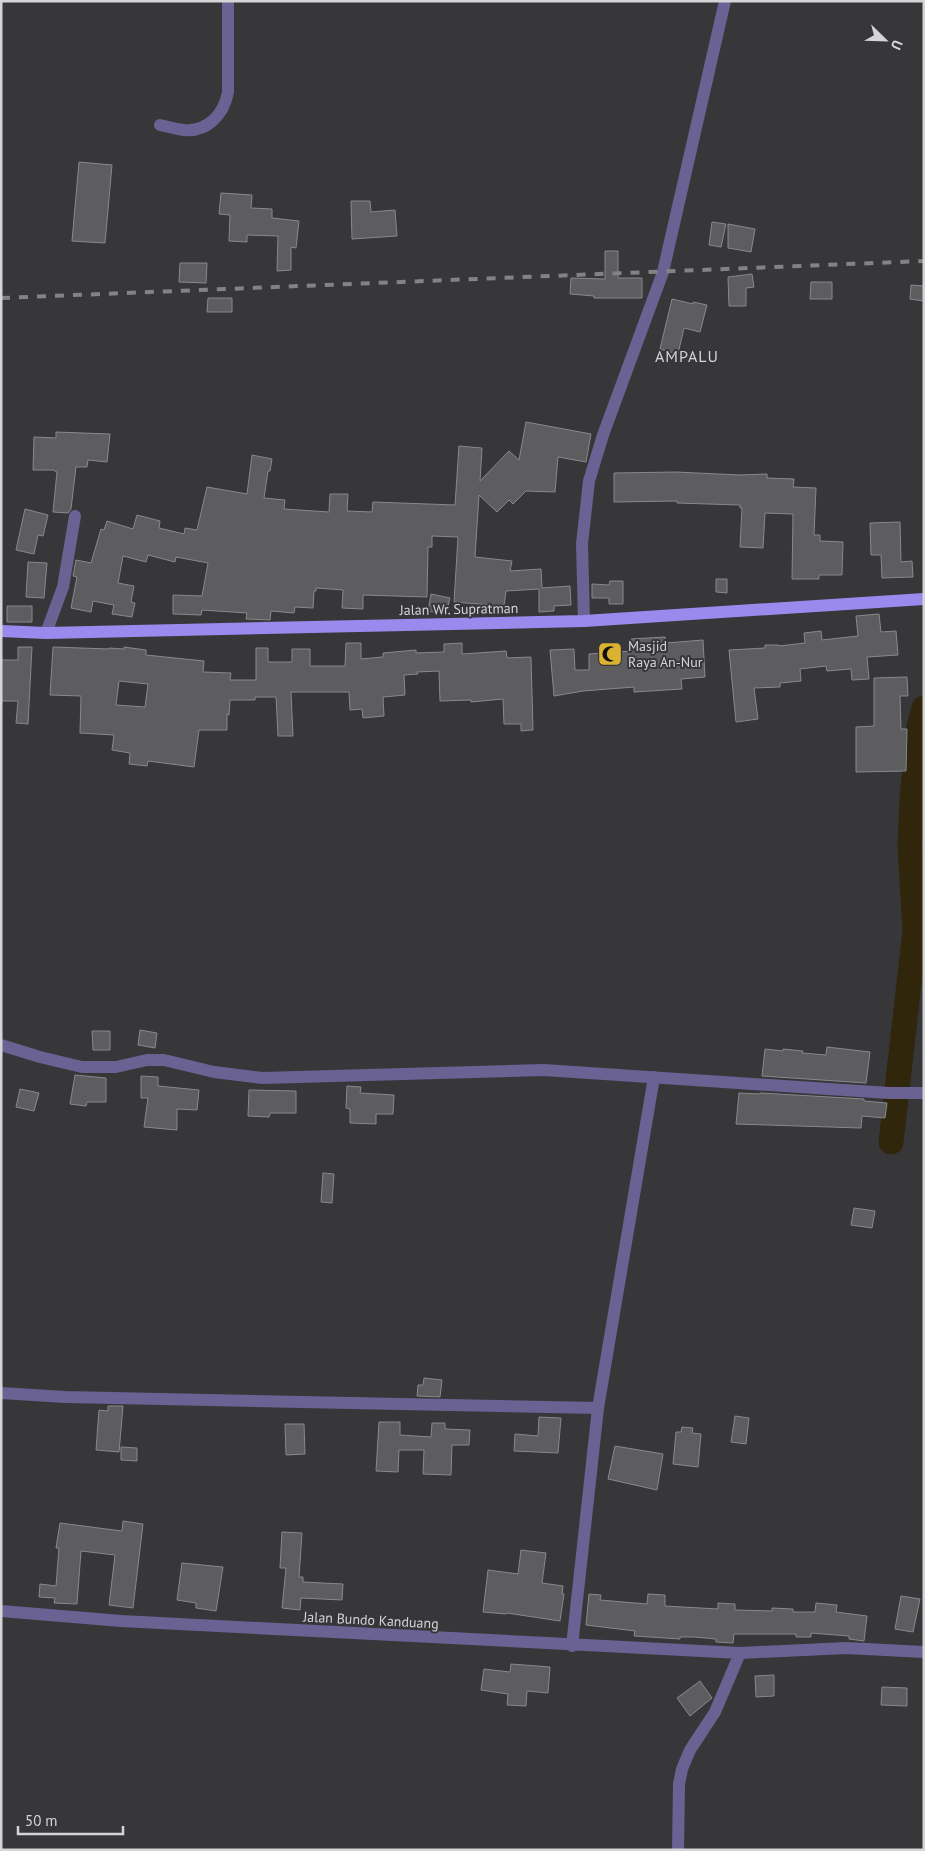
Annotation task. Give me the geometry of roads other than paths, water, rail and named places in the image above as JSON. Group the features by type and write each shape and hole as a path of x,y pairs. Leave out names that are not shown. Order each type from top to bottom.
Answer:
{"main road":[{"name":"Jalan Wr. Supratman","path":"1,631 46,633 584,621 920,599"}],"street":[{"path":"160,125 193,130 205,126 221,112 228,92 228,1"},
{"path":"584,621 582,544 589,481 603,435 663,272 725,1"},
{"path":"46,633 60,598 75,516"},
{"path":"1,1045 82,1067 116,1067 147,1060 164,1060 214,1072 262,1078 544,1070 889,1093 924,1093"},
{"path":"572,1646 598,1408 654,1077"},
{"path":"1,1393 75,1397 598,1408"},
{"name":"Jalan Bundo Kanduang","path":"1,1611 121,1621 740,1654 846,1648 924,1652"},
{"path":"678,1850 679,1784 682,1769 690,1750 715,1712 740,1654"}],"waterway":[{"path":"891,1142 915,931 910,847 912,799 919,727 924,708"}],"railway":[{"path":"1,298 924,261"}],"place":[{"name":"Masjid Raya An-Nur","path":"610,654"}],"district":[{"name":"AMPALU","path":"687,356"}]}
